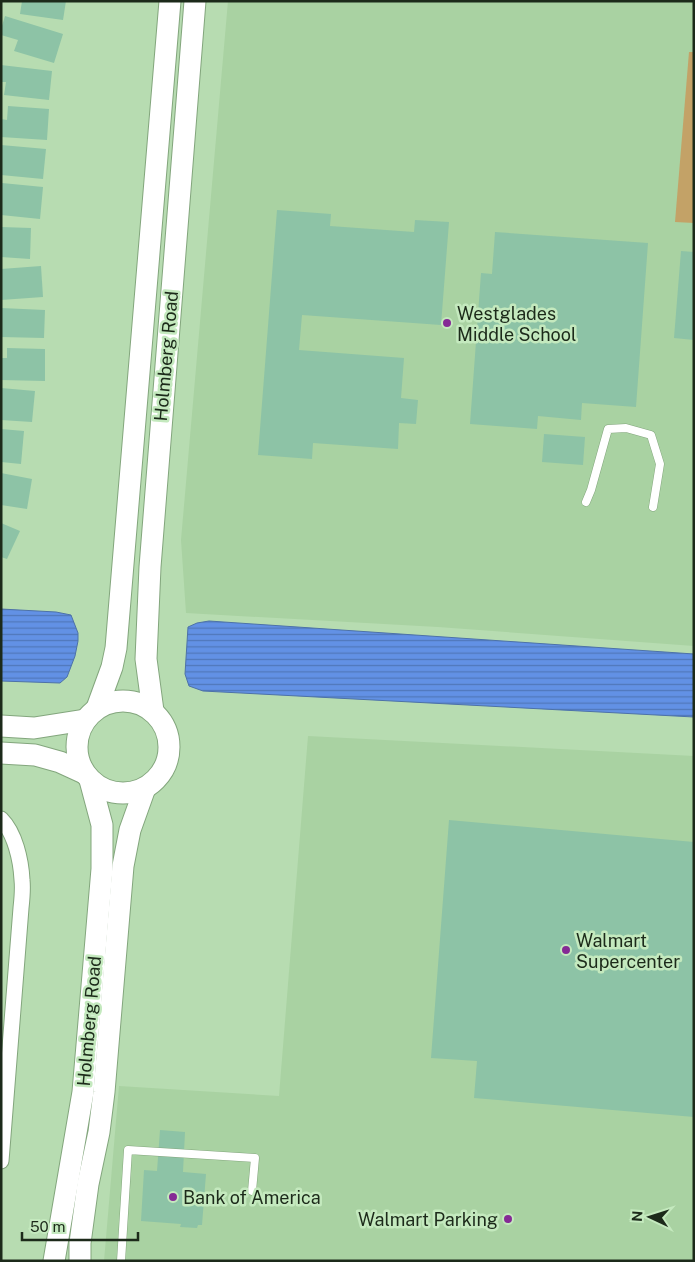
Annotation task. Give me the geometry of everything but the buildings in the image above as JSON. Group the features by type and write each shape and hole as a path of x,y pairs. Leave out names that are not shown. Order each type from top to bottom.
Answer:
{"street":[{"name":"Holmberg Road","path":"91,714 112,667 116,648 170,1"},
{"name":"Holmberg Road","path":"153,712 146,659 150,567 195,1"},
{"path":"1,726 34,728 91,714 110,702 125,700 140,704 153,712 162,723 168,737 169,752 165,766 157,779 134,793 122,794 99,788 87,776 60,762 35,755 1,753"},
{"path":"87,776 78,757 77,740 80,730 91,714"},
{"name":"Holmberg Road","path":"54,1261 83,1092 102,869 102,825 87,776"},
{"name":"Holmberg Road","path":"80,1261 80,1243 88,1184 99,1132 104,1092 123,866 130,830 145,788"},
{"path":"1,820 12,835 18,854 22,879 1,1161"}],"lane":[{"path":"586,502 608,429 626,428 651,435 660,464 654,508"},
{"path":"121,1261 128,1150 255,1158 252,1190"}],"shaded area":[{"name":"Westglades Middle School","path":"228,1 694,1 694,646 438,627 186,613 181,540"},
{"path":"689,52 694,52 694,223 675,222"},
{"path":"308,736 694,756 694,1261 104,1261 119,1086 279,1096"}],"water":[{"path":"1,609 56,612 71,615 78,633 78,641 75,656 67,677 60,683 1,681"},
{"path":"209,621 694,654 694,717 203,691 189,686 185,674 188,627"}],"place":[{"name":"Westglades Middle School","path":"447,323"},
{"name":"Walmart Supercenter","path":"566,950"},
{"name":"Bank of America","path":"173,1197"},
{"name":"Walmart Parking","path":"508,1219"}]}
